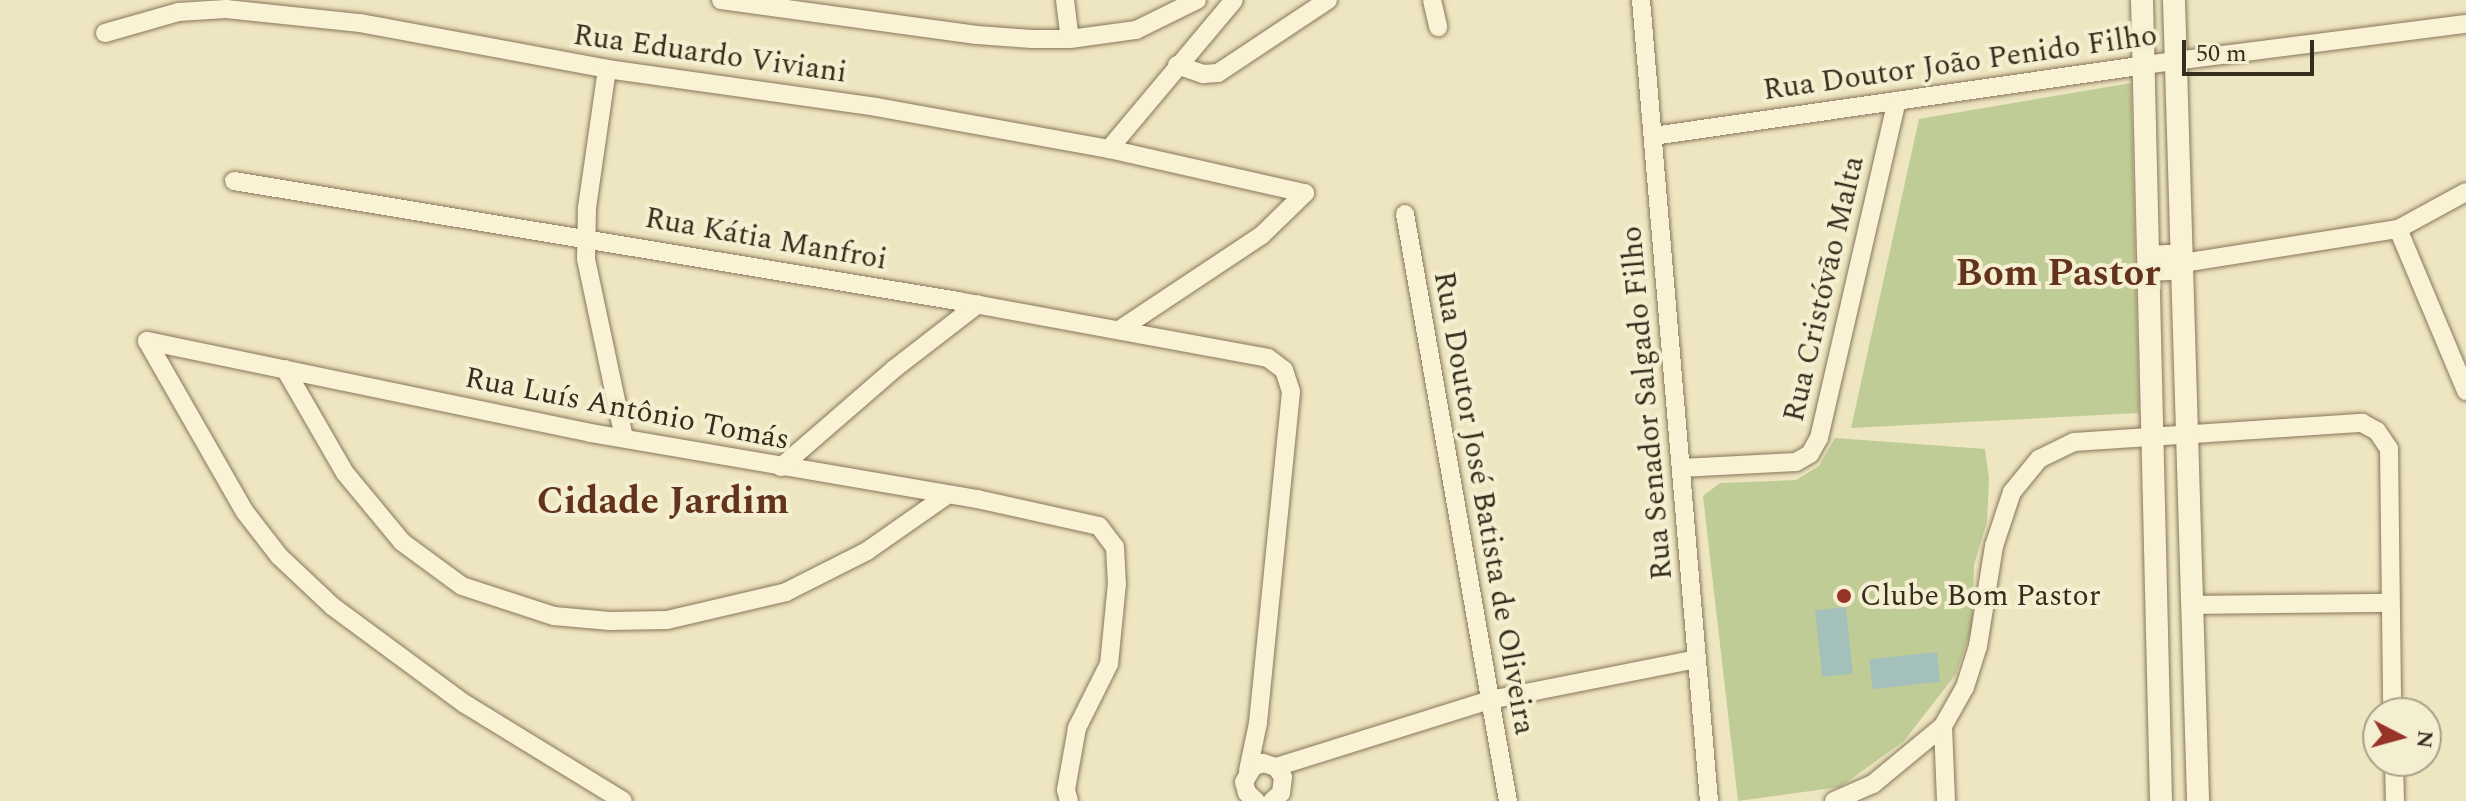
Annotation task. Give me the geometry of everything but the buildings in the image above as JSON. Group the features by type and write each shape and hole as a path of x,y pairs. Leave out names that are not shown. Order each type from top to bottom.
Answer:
{"street":[{"path":"721,0 977,35 1070,39 1136,30 1197,0"},
{"path":"1065,0 1070,39"},
{"path":"1109,149 1234,0"},
{"path":"1177,65 1203,74 1218,73 1328,0"},
{"path":"1432,0 1438,27"},
{"name":"Rua Senador Salgado Filho","path":"1641,0 1709,801"},
{"path":"2142,0 2161,801"},
{"path":"2174,0 2198,801"},
{"name":"Rua Eduardo Viviani","path":"105,33 178,12 226,9 360,23 607,69 876,107 1109,149 1305,193 1262,235 1119,330"},
{"name":"Rua Doutor João Penido Filho","path":"1653,136 2177,60 2466,24"},
{"path":"607,69 586,237 588,273 624,438"},
{"name":"Rua Cristóvão Malta","path":"1681,468 1796,462 1810,454 1819,438 1897,101"},
{"name":"Rua Kátia Manfroi","path":"234,181 978,304 1268,358 1284,370 1291,392 1258,723 1263,767"},
{"path":"2150,264 2168,254 2183,263 2398,229 2466,192"},
{"name":"Rua Doutor José Batista de Oliveira","path":"1405,214 1508,801"},
{"path":"2398,229 2466,391"},
{"path":"781,467 894,369 978,304"},
{"name":"Rua Luís Antônio Tomás","path":"623,801 465,704 332,606 279,556 245,512 147,341 624,438 947,495 1099,526 1115,547 1117,583 1109,664 1077,728 1066,790 1069,801"},
{"path":"285,369 345,473 402,542 462,586 554,616 610,621 667,620 786,592 867,551 947,495"},
{"path":"1834,801 1873,784 1943,726 1965,687 1978,646 1994,546 2012,492 2039,459 2074,442 2362,423 2387,443 2392,697"},
{"path":"2193,605 2389,603"},
{"path":"1253,800 1245,787 1263,767 1490,700 1697,659"},
{"path":"1943,726 1946,801"},
{"path":"2161,739 2197,738"},
{"path":"1263,767 1284,783 1276,800"},
{"path":"2394,777 2395,801"}],"green space":[{"path":"2131,83 2139,413 1851,428 1919,119"},
{"name":"Clube Bom Pastor","path":"1835,438 1985,449 1989,479 1987,522 1974,565 1972,628 1956,674 1904,741 1840,787 1738,801 1703,496 1720,483 1796,480 1819,466"}],"water":[{"path":"1846,607 1853,674 1822,677 1815,610"},
{"path":"1937,652 1940,682 1873,689 1869,659"}],"place":[{"name":"Clube Bom Pastor","path":"1844,596"}],"district":[{"name":"Bom Pastor","path":"2058,275"},
{"name":"Cidade Jardim","path":"663,503"}]}
